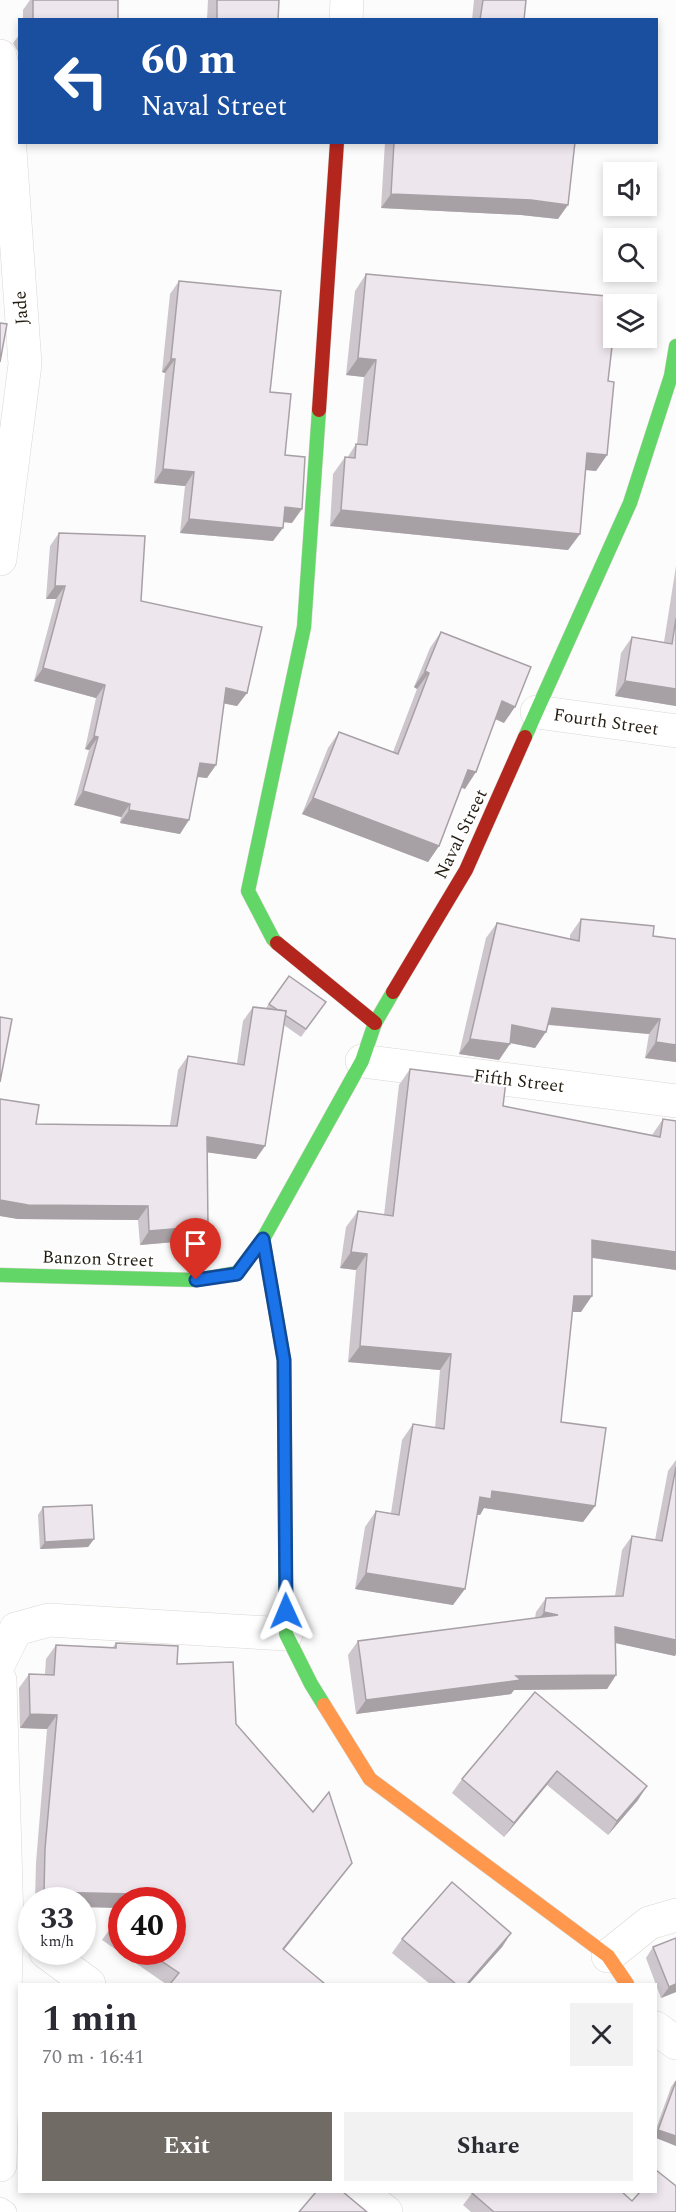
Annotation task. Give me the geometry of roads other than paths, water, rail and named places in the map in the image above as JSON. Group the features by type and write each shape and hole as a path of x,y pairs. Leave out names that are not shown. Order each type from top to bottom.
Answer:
{"street":[{"path":"346,18 347,0"},
{"name":"Jade","path":"0,56 5,80 25,364 0,559"},
{"path":"337,144 304,627 248,891 273,939 375,1023"},
{"name":"Naval Street","path":"196,1280 237,1274 263,1239 362,1061 375,1023 466,870 630,503 674,366"},
{"name":"Fourth Street","path":"537,712 676,731"},
{"name":"Fifth Street","path":"362,1061 676,1101"},
{"path":"263,1239 284,1360 286,1634 311,1684 370,1779 608,1956 626,1983"},
{"name":"Banzon Street","path":"0,1275 196,1280"},
{"path":"0,1661 16,1629 49,1620 286,1634"},
{"path":"0,1680 18,1918"},
{"path":"608,1956 649,1923 676,1915"},
{"path":"0,2165 18,1943"},
{"path":"63,1965 88,1983"},
{"path":"657,2029 676,2043"},
{"path":"360,2193 386,2212"}],"lane":[{"path":"0,2208 6,2212"}]}
